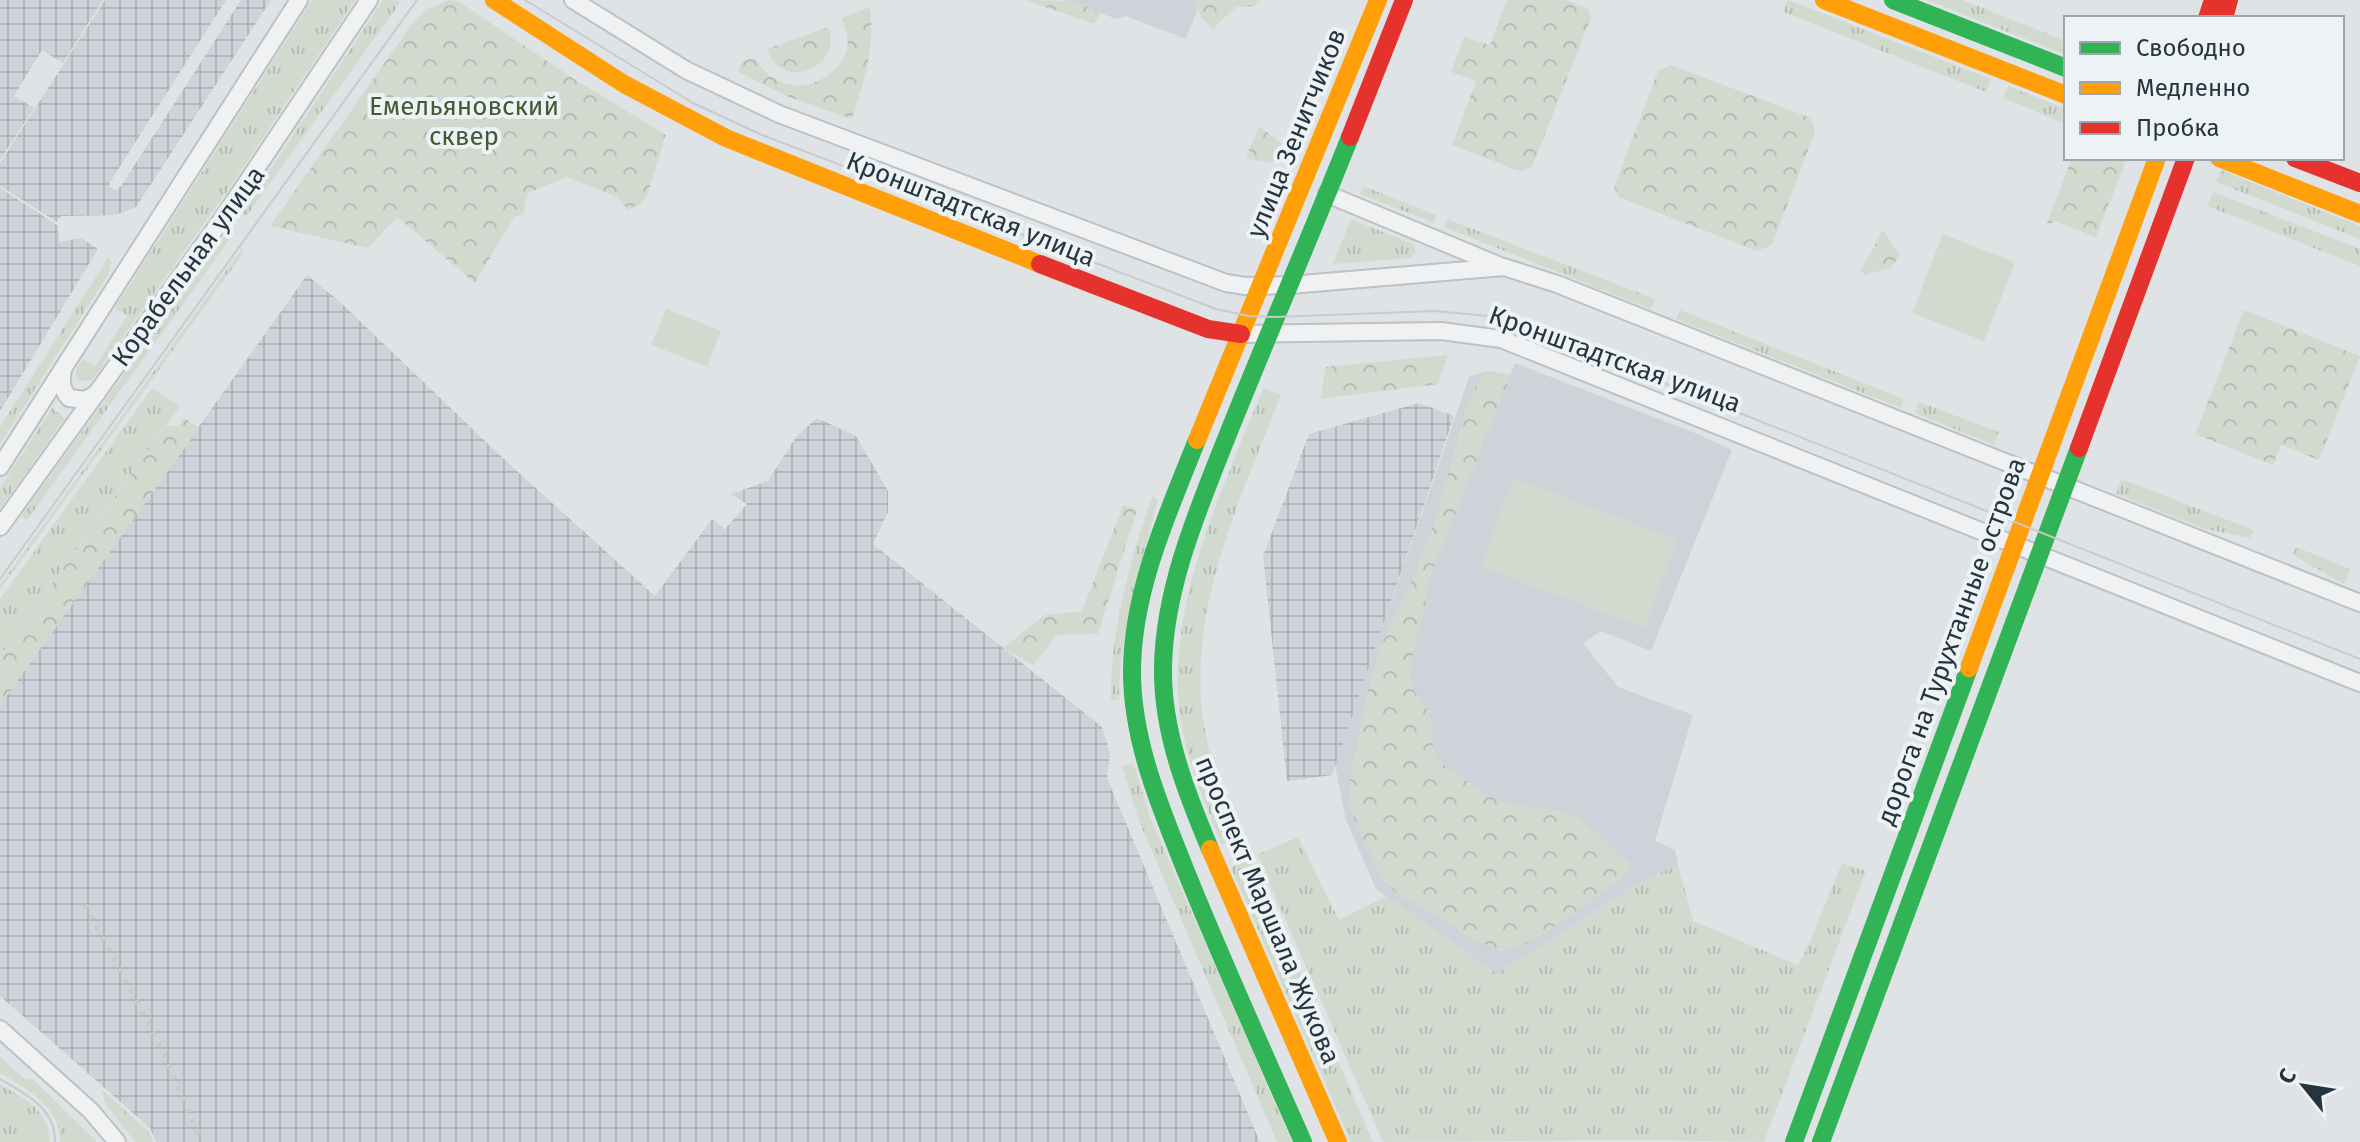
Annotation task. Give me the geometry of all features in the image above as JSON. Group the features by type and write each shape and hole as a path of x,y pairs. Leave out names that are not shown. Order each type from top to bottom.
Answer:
{"main road":[{"name":"Кронштадтская улица","path":"494,0 624,84 726,138 1111,293 1208,329 1241,334"},
{"name":"улица Зенитчиков","path":"1262,286 1378,0"},
{"name":"улица Зенитчиков","path":"1290,285 1404,0"},
{"path":"1824,0 2064,94"},
{"path":"1893,0 2064,67"},
{"name":"дорога на Турухтанные острова","path":"1794,1142 2156,160"},
{"name":"дорога на Турухтанные острова","path":"1821,1142 2185,160"},
{"path":"2224,160 2360,214"},
{"path":"2300,160 2360,183"},
{"name":"проспект Маршала Жукова","path":"1290,285 1206,492 1177,580 1168,623 1164,695 1171,741 1188,793 1338,1142"},
{"path":"1262,286 1184,472 1148,578 1133,654 1133,703 1142,747 1187,872 1303,1142"}],"street":[{"name":"Корабельная улица","path":"0,467 299,0"},
{"name":"Корабельная улица","path":"0,527 269,153 369,0"},
{"name":"Кронштадтская улица","path":"573,0 686,70 779,114 1226,283 1290,285 1504,267 1557,284 2360,603"},
{"path":"1327,194 1504,267"},
{"name":"Кронштадтская улица","path":"1241,334 1441,331 1501,339 2360,683"},
{"path":"63,368 61,382 69,398 86,400 97,393"},
{"path":"0,1029 91,1111 117,1142"}],"shaded area":[{"path":"0,0 103,0 63,63 42,50 14,96 34,108 0,160"},
{"path":"105,0 226,0 110,182 109,187 116,190 241,0 271,0 136,207 116,215 61,216 57,222 0,186 0,163"},
{"path":"1062,0 1201,0 1186,39 1126,16 1117,19"},
{"path":"0,188 57,225 60,242 81,238 98,249 0,411"},
{"path":"307,275 339,301 507,462 655,596 712,519 725,529 747,504 731,494 768,481 796,437 817,418 856,436 888,491 888,512 873,544 1102,727 1110,753 1107,778 1260,1142 156,1142 150,1128 0,996 0,705"},
{"path":"1515,363 1732,450 1651,651 1601,631 1583,643 1618,687 1693,715 1655,841 1675,850 1678,865 1644,880 1497,974 1376,889 1346,820 1335,765 1469,377 1487,371 1510,375"},
{"path":"1419,403 1454,416 1332,775 1287,781 1263,556 1309,434"}],"green space":[{"path":"312,0 355,0 226,193 92,380 80,381 76,370 83,359 95,367 127,316 115,308"},
{"path":"383,0 397,0 400,3 245,218 242,212"},
{"name":"Емельяновский сквер","path":"449,0 458,1 571,77 666,135 642,203 628,210 617,197 567,177 528,193 523,214 514,217 475,283 397,217 368,248 270,226 411,25 427,9"},
{"path":"1025,0 1075,3 1100,14 1094,24"},
{"path":"1192,0 1261,0 1254,6 1236,7 1213,29 1201,18"},
{"path":"1507,0 1566,0 1588,8 1591,18 1532,167 1520,171 1452,145 1476,81 1451,72 1464,37 1490,45"},
{"path":"1788,0 1991,79 1986,92 1783,12"},
{"path":"1927,0 1963,0 2064,40 2064,54"},
{"path":"870,7 870,51 852,119 789,97 738,72 742,61 755,58 771,77 781,82 792,85 814,83 834,70 844,58 847,37 842,18"},
{"path":"828,27 831,40 828,53 810,70 786,71 775,63 767,49"},
{"path":"1336,32 1347,36 1324,93 1313,89"},
{"path":"1671,65 1811,118 1815,132 1772,245 1757,251 1618,197 1614,187 1658,71"},
{"path":"2008,86 2064,108 2064,123 2003,98"},
{"path":"1259,126 1281,143 1271,163 1246,158"},
{"path":"2071,160 2126,160 2096,237 2054,221 2047,223"},
{"path":"2221,170 2360,226 2360,239 2216,182"},
{"path":"1363,186 1437,215 1434,223 1360,194"},
{"path":"2213,192 2360,249 2360,266 2207,206"},
{"path":"1351,219 1413,244 1416,252 1410,258 1333,264"},
{"path":"1447,219 1655,299 1651,309 1444,227"},
{"path":"1883,230 1900,256 1890,268 1864,275 1861,270"},
{"path":"228,231 235,232 27,520 21,516"},
{"path":"1943,234 2015,262 1984,341 1912,313"},
{"path":"243,247 242,255 0,590 0,585"},
{"path":"109,256 111,264 108,275 0,444 0,427"},
{"path":"666,309 721,331 707,367 651,345"},
{"path":"1680,310 1904,399 1901,408 1676,319"},
{"path":"2244,310 2360,356 2319,460 2281,445 2273,465 2195,434"},
{"path":"1448,355 1438,384 1320,399 1326,367"},
{"path":"1485,373 1511,375 1427,584 1410,675 1414,691 1429,712 1433,749 1439,762 1491,797 1510,804 1556,810 1578,817 1631,865 1621,880 1546,932 1522,946 1502,951 1475,941 1404,898 1382,880 1351,811 1350,778 1380,648 1417,569 1439,508 1464,415 1474,388"},
{"path":"152,388 180,406 0,656 0,599"},
{"path":"1263,388 1281,395 1222,550 1204,629 1201,670 1204,728 1218,777 1242,840 1222,845 1185,742 1178,697 1179,652 1197,561"},
{"path":"1919,402 1999,432 1994,445 1915,413"},
{"path":"52,408 65,418 0,509 0,488"},
{"path":"184,418 199,428 0,705 0,656 166,426 179,426"},
{"path":"1513,478 1677,540 1645,628 1480,566"},
{"path":"2121,479 2254,530 2250,538 2205,529 2116,494"},
{"path":"1152,496 1158,499 1127,623 1119,699 1111,700 1114,648 1123,596"},
{"path":"1123,505 1137,510 1098,634 1057,635 1033,665 1003,648 1045,615 1082,611"},
{"path":"2296,547 2350,569 2344,584 2293,555"},
{"path":"1134,765 1150,817 1292,1142 1277,1142 1139,821 1122,767"},
{"path":"1298,837 1339,920 1386,896 1497,974 1644,880 1678,865 1693,921 1798,965 1842,863 1866,871 1764,1142 1383,1142 1257,855"},
{"path":"1250,857 1373,1142 1351,1142 1231,868"},
{"path":"0,1057 25,1079 34,1080 97,1142 60,1142 55,1118 31,1092 0,1073"},
{"path":"0,1084 34,1106 45,1121 50,1142 0,1142"},
{"path":"102,1090 149,1132 153,1142 135,1142 104,1102"}],"tram line":[{"path":"0,579 417,0"},
{"path":"525,0 693,103 762,135 1216,309 1249,316 1275,317 1435,311 1488,316 1515,324 2360,659"},
{"path":"0,1079 45,1111 54,1130 55,1142"}],"railway":[{"path":"85,905 157,1039 202,1142"}],"traffic: fast":[{"path":"1893,0 2064,67"},
{"path":"1210,849 1184,783 1167,715 1163,668 1170,607 1186,546 1207,487 1350,137"},
{"path":"1197,440 1145,582 1134,642 1133,698 1142,748 1157,797 1228,972 1303,1142"},
{"path":"1821,1142 2079,448"},
{"path":"1794,1142 1969,668"}],"traffic: slow":[{"path":"494,0 624,84 726,138 1040,264"},
{"path":"1197,440 1378,0"},
{"path":"1824,0 2064,94"},
{"path":"1969,668 2156,160"},
{"path":"2224,160 2360,214"},
{"path":"1210,849 1338,1142"}],"traffic: jam":[{"path":"1350,137 1404,0"},
{"path":"2208,16 2213,0"},
{"path":"2225,16 2229,0"},
{"path":"2079,448 2185,160"},
{"path":"2300,160 2360,183"},
{"path":"1040,264 1208,329 1241,334"}]}
